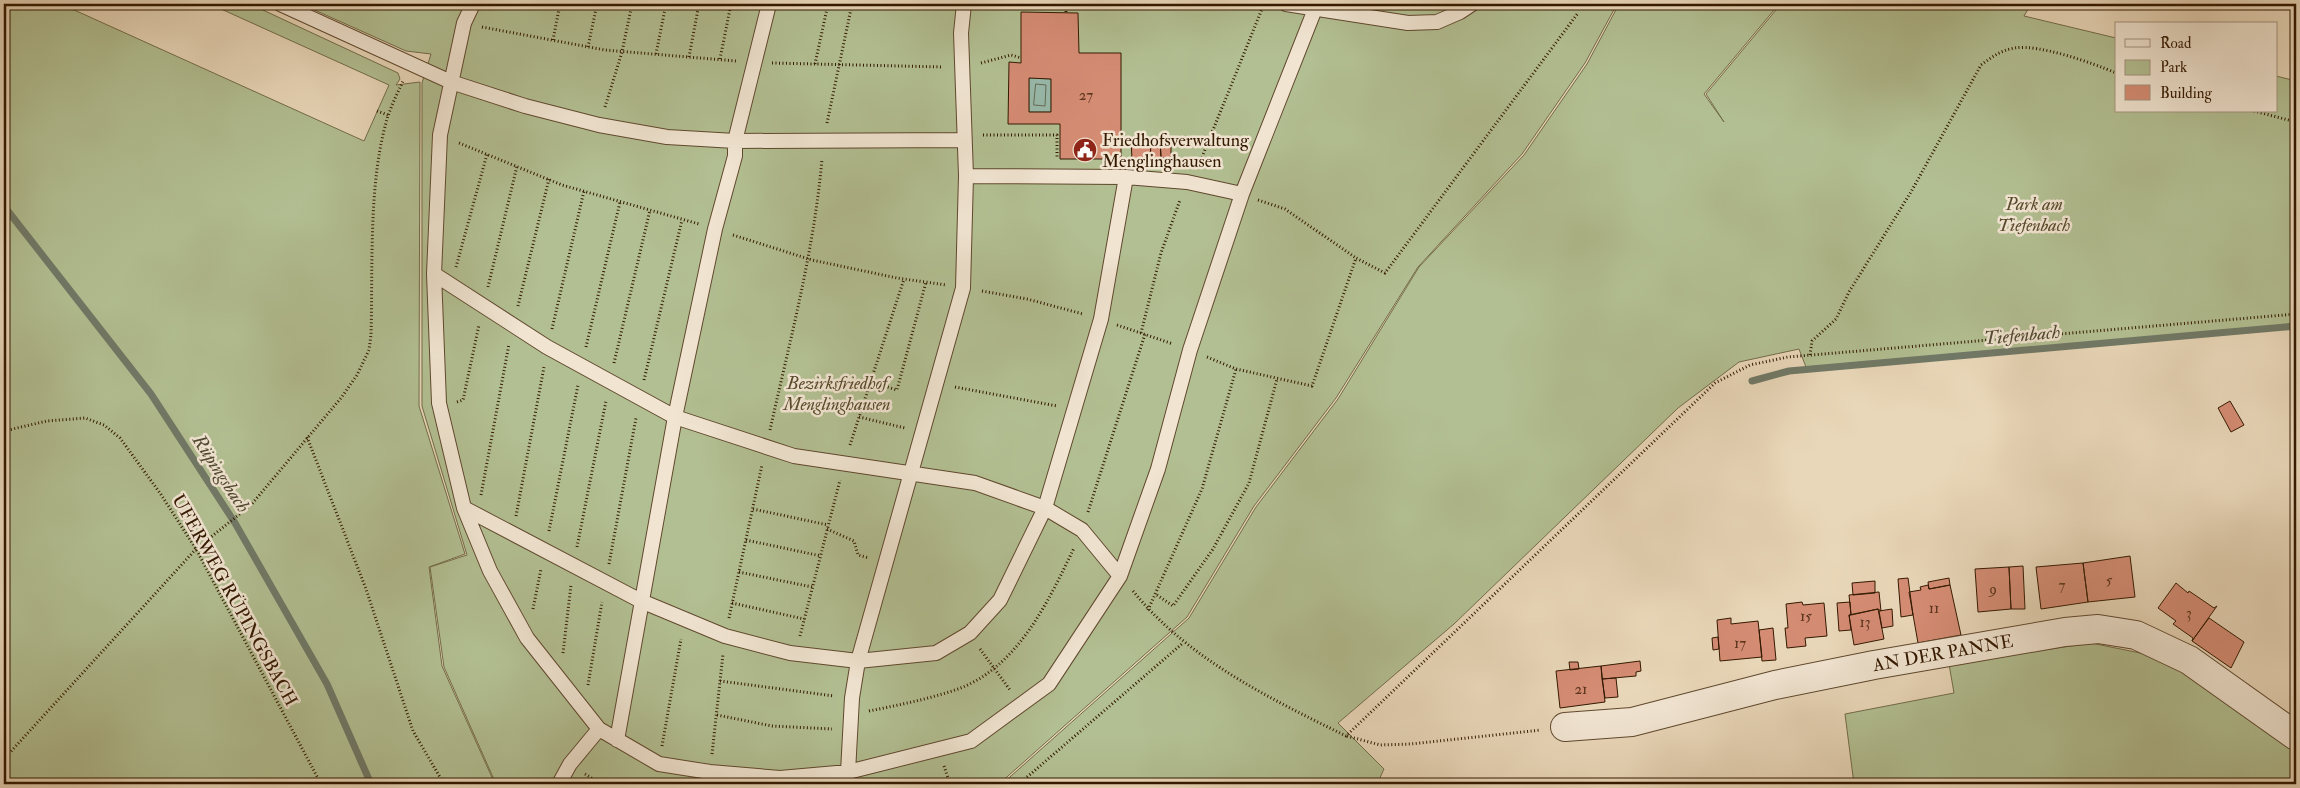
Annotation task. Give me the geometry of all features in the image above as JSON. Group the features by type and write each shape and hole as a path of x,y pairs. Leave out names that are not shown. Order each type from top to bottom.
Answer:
{"street":[{"name":"AN DER PANNE","path":"1565,727 1632,722 1775,685 1866,666 2065,632 2098,629 2136,635 2189,660 2296,736"}],"lane":[{"path":"280,4 451,82 525,106 599,125 667,136 735,141 964,138"},
{"path":"473,4 464,23 440,135 434,274 440,406 464,508 490,572 527,638 599,729 659,764 710,772 780,778 849,778 970,741 1050,684 1120,576 1158,470 1190,350 1242,194 1316,7"},
{"path":"617,740 675,417 715,229 735,156 735,141 769,4"},
{"path":"849,778 852,698 858,661 963,288 966,176 961,33 964,4"},
{"path":"1286,4 1316,7 1408,23 1437,22 1460,12 1472,4"},
{"path":"966,176 1126,177 1189,183 1242,194"},
{"path":"464,508 641,601 725,636 790,653 858,661 936,653 970,633 1000,600 1046,508 1101,319 1126,177"},
{"path":"434,274 547,347 675,417 794,456 975,484 1046,508 1082,530 1120,576"},
{"path":"559,784 570,764 599,729"}],"path":[{"path":"553,40 560,4"},
{"path":"588,47 597,4"},
{"path":"599,125 622,52 632,4"},
{"path":"656,54 666,4"},
{"path":"689,57 699,4"},
{"path":"720,59 731,4"},
{"path":"815,64 828,4"},
{"path":"710,772 725,636 809,259 818,203 823,141 852,4"},
{"path":"1066,4 1066,13"},
{"path":"1141,333 1161,253 1264,4"},
{"path":"1242,194 1285,209 1356,258 1384,273 1578,13"},
{"path":"464,23 622,52 755,62 962,68 1011,55 1021,58"},
{"path":"1810,355 1812,341 1836,319 1850,292 1911,192 1981,65 1998,52 2023,48 2038,49 2103,67 2115,73"},
{"path":"4,759 196,549 251,506 357,375 369,350 371,335 373,234 381,144 388,115 411,64"},
{"path":"377,111 388,115"},
{"path":"2258,112 2296,122"},
{"path":"440,135 549,179 809,259 897,278 1027,299 1101,319 1190,350 1236,369 1312,386 1356,258"},
{"path":"964,138 1058,135 1056,178"},
{"path":"451,285 487,154"},
{"path":"440,406 463,400 483,306 517,166"},
{"path":"477,515 513,325 549,179"},
{"path":"871,382 897,390 926,282"},
{"path":"1346,736 1715,383 1750,365 1782,358 1810,355 2296,314"},
{"path":"1148,610 1202,489 1236,369"},
{"path":"1156,595 1173,606 1213,549 1249,483 1277,379"},
{"path":"936,384 1074,410"},
{"path":"859,417 922,432"},
{"name":"UFERWEG RÜPINGSBACH","path":"4,432 66,419 85,418 104,425 120,438 160,493 196,549 321,784"},
{"path":"307,437 366,589 413,731 444,784"},
{"path":"753,509 828,527 854,541 858,555 886,564"},
{"path":"746,540 820,556"},
{"path":"527,638 545,551"},
{"path":"559,679 574,566"},
{"path":"739,572 812,587"},
{"path":"1120,576 1148,610 1183,643 1269,698 1346,736 1380,745 1411,744 1565,727"},
{"path":"584,710 605,582"},
{"path":"732,603 804,619"},
{"path":"659,764 685,620"},
{"path":"970,633 993,669 1022,704"},
{"path":"1019,784 1183,643"},
{"path":"720,681 852,698"},
{"path":"717,715 772,726 850,730"}],"green space":[{"path":"4,4 61,4 364,141 389,85 210,4 250,4 398,73 400,79 396,85 420,82 419,406 465,554 429,567 442,666 495,784 4,784"},
{"name":"Bezirksfriedhof Menglinghausen","path":"318,4 1617,4 1585,63 1522,154 1418,267 1336,398 1254,506 1187,617 999,784 496,784 444,667 430,567 467,555 422,406 422,83 431,54 406,51 310,8"},
{"name":"Park am Tiefenbach","path":"1619,4 1779,4 1704,94 1724,122 1706,94 1781,4 2031,4 2024,16 2115,38 2115,112 2278,112 2278,76 2296,81 2296,325 1806,367 1799,349 1739,362 1678,408 1454,624 1338,723 1384,769 1377,784 1002,784 1189,618 1256,507 1338,399 1419,267 1524,155 1587,64"},
{"path":"2091,643 2150,655 2197,679 2296,748 2296,784 1854,784 1845,714 1954,693 1949,664"}],"water":[{"path":"1029,78 1051,79 1051,112 1029,112"}],"building":[{"path":"1021,12 1078,13 1079,53 1121,53 1121,159 1060,159 1060,124 1008,124 1009,62 1021,63","holes":["1029,78 1051,79 1051,112 1029,112"]},
{"path":"1160,137 1171,137 1171,158 1161,158"},
{"path":"1150,139 1160,139 1161,158 1151,158"},
{"path":"1150,139 1151,158 1132,159 1131,140"},
{"path":"2230,401 2244,425 2231,432 2218,408"},
{"path":"2130,556 2135,597 2088,602 2083,563"},
{"path":"2083,563 2088,602 2041,609 2036,567"},
{"path":"2023,566 2025,609 2011,609 2009,567"},
{"path":"2009,567 2011,609 1978,612 1975,569"},
{"path":"1908,578 1913,615 1901,617 1898,579"},
{"path":"1949,578 1950,585 1929,589 1928,582"},
{"path":"1875,581 1875,593 1853,595 1852,583"},
{"path":"2176,583 2188,593 2189,591 2214,608 2217,606 2192,641 2193,638 2173,624 2176,621 2158,608"},
{"path":"1928,585 1929,589 1950,585 1961,635 1918,643 1909,592 1921,590 1920,587"},
{"path":"1879,592 1881,611 1878,609 1851,615 1849,595"},
{"path":"1802,602 1803,605 1824,603 1827,636 1805,638 1806,646 1787,648 1785,628 1788,628 1786,604"},
{"path":"1850,602 1851,630 1839,631 1837,603"},
{"path":"1878,609 1884,639 1854,645 1849,615"},
{"path":"1892,609 1893,626 1882,628 1879,611"},
{"path":"1731,618 1731,624 1758,621 1762,657 1720,661 1717,620"},
{"path":"2209,618 2244,642 2231,668 2192,641"},
{"path":"1773,628 1776,660 1762,661 1759,630"},
{"path":"1718,637 1719,649 1713,650 1712,638"},
{"path":"1640,661 1641,671 1636,672 1636,676 1602,679 1601,666"},
{"path":"1569,662 1578,662 1579,669 1570,670"},
{"path":"1601,666 1605,702 1560,708 1556,671"},
{"path":"1616,678 1618,697 1605,698 1602,679"}],"waterway":[{"name":"Rüpingsbach","path":"4,206 151,394 235,523 327,684 371,784"},
{"name":"Tiefenbach","path":"1752,381 1789,371 2296,326"}],"place":[{"name":"Friedhofsverwaltung Menglinghausen","path":"1085,150"}]}
